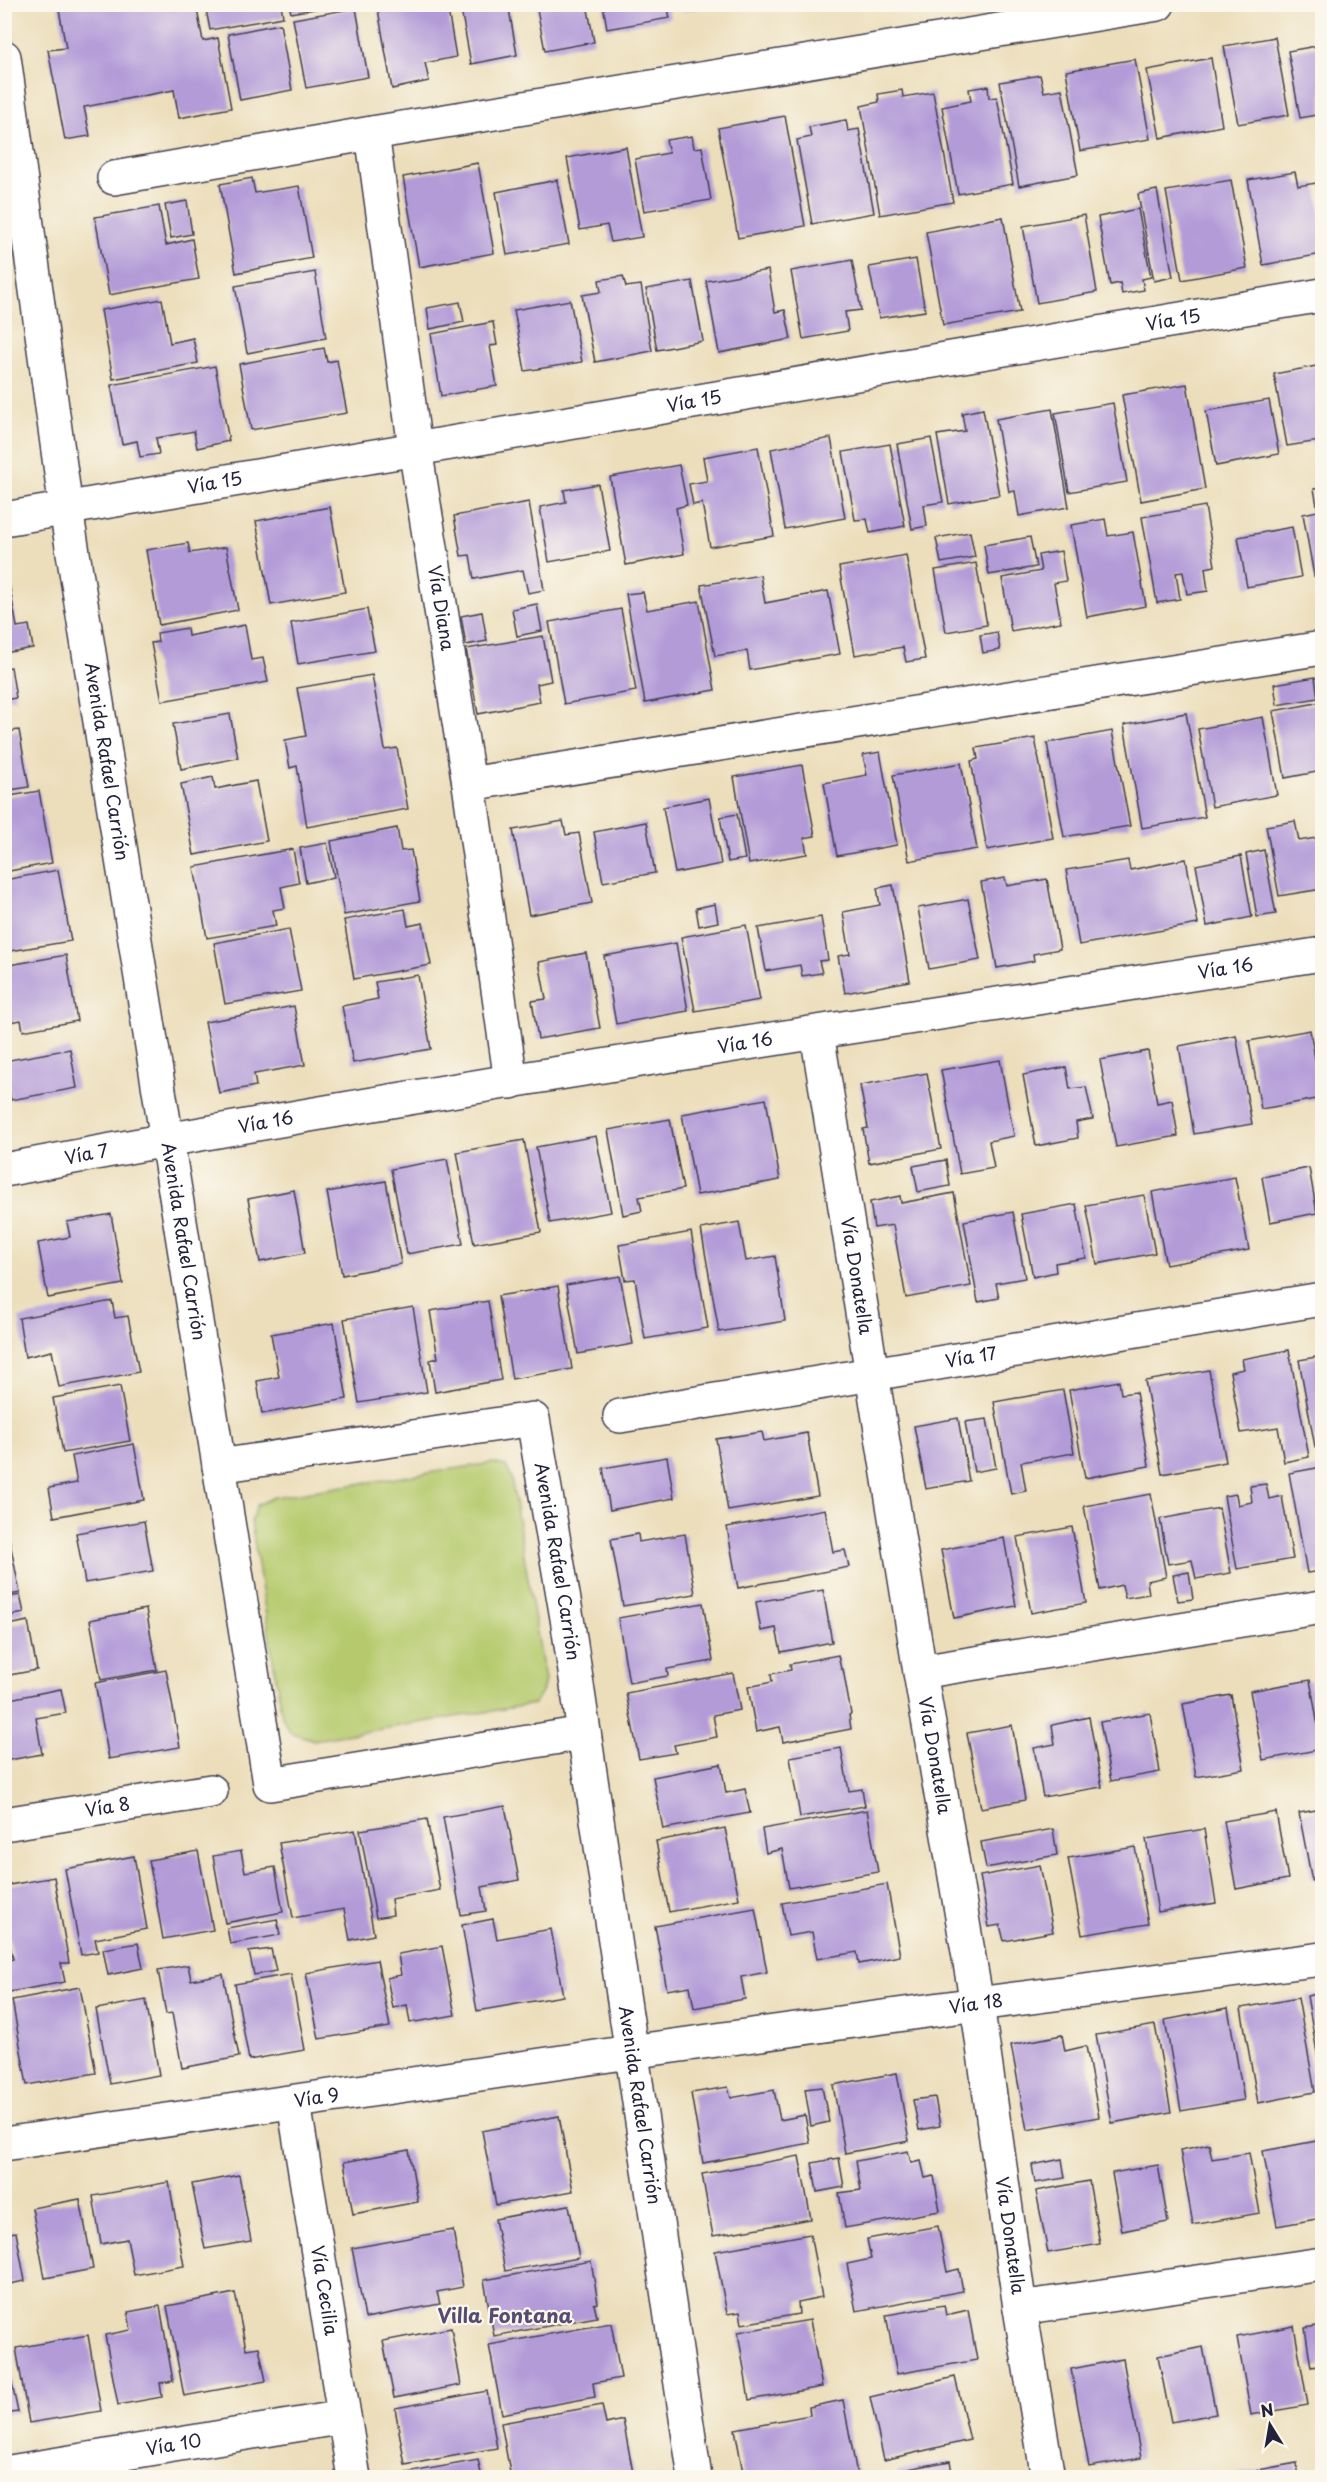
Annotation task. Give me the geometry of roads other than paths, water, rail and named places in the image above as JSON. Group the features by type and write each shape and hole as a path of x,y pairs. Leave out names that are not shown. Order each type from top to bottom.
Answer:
{"street":[{"path":"114,178 372,133 1158,4"},
{"name":"Avenida Rafael Carrión","path":"4,57 66,509 270,1784 584,1733"},
{"name":"Vía Diana","path":"372,133 415,448 469,784 511,1083"},
{"name":"Vía 15","path":"4,519 1323,295"},
{"path":"469,784 1323,648"},
{"name":"Vía 16","path":"168,1139 817,1033 1323,954"},
{"name":"Vía Donatella","path":"817,1033 920,1672 977,2004 1020,2308 1048,2478"},
{"name":"Vía 7","path":"4,1170 168,1139"},
{"name":"Vía 17","path":"620,1416 1323,1299"},
{"name":"Avenida Rafael Carrión","path":"219,1466 533,1419 567,1618 695,2478"},
{"path":"920,1672 1323,1607"},
{"name":"Vía 8","path":"4,1824 211,1791"},
{"name":"Vía 18","path":"630,2052 1323,1959"},
{"name":"Vía 9","path":"4,2145 630,2052"},
{"name":"Vía Cecilia","path":"294,2103 354,2478"},
{"path":"1020,2308 1323,2264"},
{"name":"Vía 10","path":"4,2473 344,2417"}],"district":[{"name":"Villa Fontana","path":"505,2316"}]}
